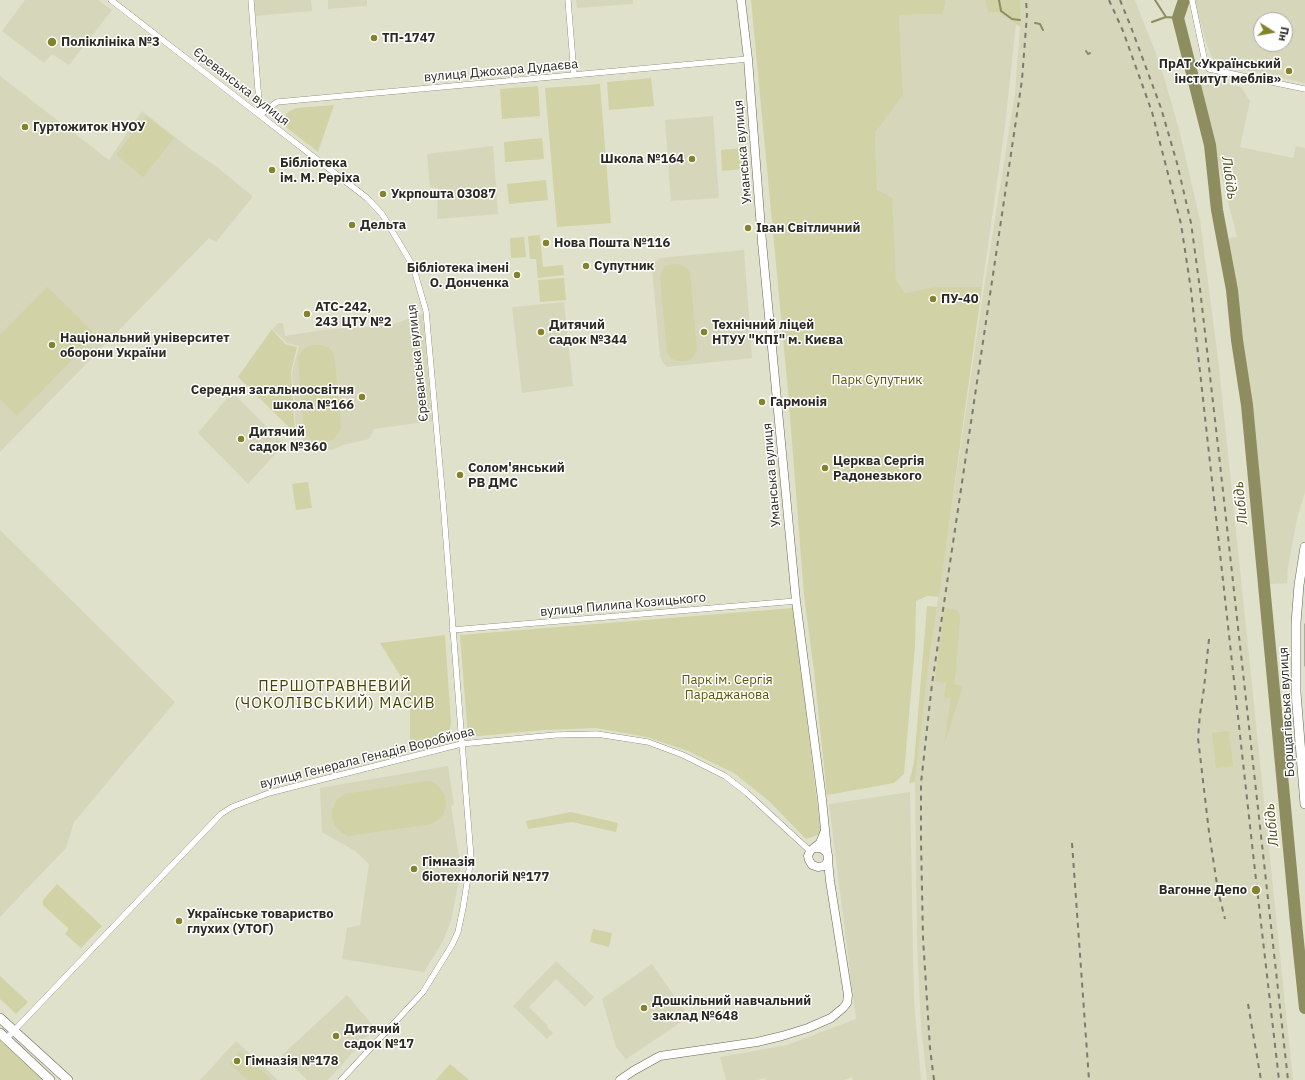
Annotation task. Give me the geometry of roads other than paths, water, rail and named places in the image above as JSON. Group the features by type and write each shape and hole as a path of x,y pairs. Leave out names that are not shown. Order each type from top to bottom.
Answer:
{"main road":[{"name":"Борщагівська вулиця","path":"1305,548 1298,592 1296,623 1296,693 1305,804"},
{"path":"0,1018 68,1080"},
{"path":"3,1036 50,1080"}],"street":[{"name":"Єреванська вулиця","path":"111,0 367,198 382,214 413,266 426,311 443,501 470,858 463,908 458,932 452,945 423,992 341,1080"},
{"path":"251,0 260,115"},
{"path":"568,0 574,75"},
{"name":"Уманська вулиця","path":"620,1080 660,1056 757,1042 808,1028 831,1018 844,1008 847,1003 848,995 830,881 825,828 796,602 762,242 748,59 741,0"},
{"path":"1192,0 1205,62 1209,69 1305,89"},
{"name":"вулиця Джохара Дудаєва","path":"260,115 277,102 748,59"},
{"name":"вулиця Пилипа Козицького","path":"452,630 796,602"},
{"name":"вулиця Генерала Генадія Воробйова","path":"3,1036 14,1031 221,814 232,807 269,793 461,744 555,735 597,734 648,742 683,755 725,776 747,793 812,850"},
{"path":"812,850 818,848 824,850 828,855 828,861 824,866 815,867 810,863 808,856 812,850 820,843 825,828"},
{"path":"818,867 830,881"}],"waterway":[{"path":"999,0 1001,11 1012,19 1020,20"},
{"path":"1155,0 1166,17"},
{"name":"Либідь","path":"1184,0 1178,18 1210,145 1217,210 1232,290 1237,340 1247,405 1305,1008"},
{"path":"1152,22 1166,17 1178,18"},
{"path":"1035,23 1040,24 1043,30"},
{"path":"1086,51 1088,54 1090,53"}],"tram line":[{"path":"1305,624 1305,666"}],"railway":[{"path":"934,1080 930,1048 923,938 921,783 932,684 1022,80 1027,14 1026,0"},
{"path":"1109,0 1123,31 1152,112 1181,224 1191,290 1279,1080"},
{"path":"1120,0 1161,108 1177,163 1191,223 1218,446 1288,1080"},
{"path":"1209,639 1198,738 1209,832 1218,891 1225,919"},
{"path":"1072,843 1089,1080"},
{"path":"1248,1004 1261,1080"}],"place":[{"name":"ТП-1747","path":"374,38"},
{"name":"Поліклініка №3","path":"52,42"},
{"name":"ПрАТ «Український інститут меблів»","path":"1289,71"},
{"name":"Гуртожиток НУОУ","path":"25,127"},
{"name":"Школа №164","path":"692,159"},
{"name":"Бібліотека ім. М. Реріха","path":"272,170"},
{"name":"Укрпошта 03087","path":"383,194"},
{"name":"Дельта","path":"352,225"},
{"name":"Іван Світличний","path":"748,228"},
{"name":"Нова Пошта №116","path":"546,243"},
{"name":"Супутник","path":"586,266"},
{"name":"Бібліотека імені О. Донченка","path":"517,275"},
{"name":"ПУ-40","path":"933,299"},
{"name":"АТС-242, 243 ЦТУ №2","path":"307,314"},
{"name":"Дитячий садок №344","path":"541,332"},
{"name":"Технічний ліцей НТУУ \"КПІ\" м. Києва","path":"704,332"},
{"name":"Національний університет оборони України","path":"52,345"},
{"name":"Середня загальноосвітня школа №166","path":"362,397"},
{"name":"Гармонія","path":"762,402"},
{"name":"Дитячий садок №360","path":"241,439"},
{"name":"Церква Сергія Радонезького","path":"825,468"},
{"name":"Солом'янський РВ ДМС","path":"460,475"},
{"name":"Гімназія біотехнологій №177","path":"414,869"},
{"name":"Вагонне Депо","path":"1256,890"},
{"name":"Українське товариство глухих (УТОГ)","path":"179,921"},
{"name":"Дошкільний навчальний заклад №648","path":"644,1008"},
{"name":"Дитячий садок №17","path":"336,1036"},
{"name":"Гімназія №178","path":"237,1061"}],"district":[{"name":"ПЕРШОТРАВНЕВИЙ (ЧОКОЛІВСЬКИЙ) МАСИВ","path":"335,696"}],"park label":[{"name":"Парк Супутник","path":"877,380"},
{"name":"Парк ім. Сергія Параджанова","path":"727,688"}]}
